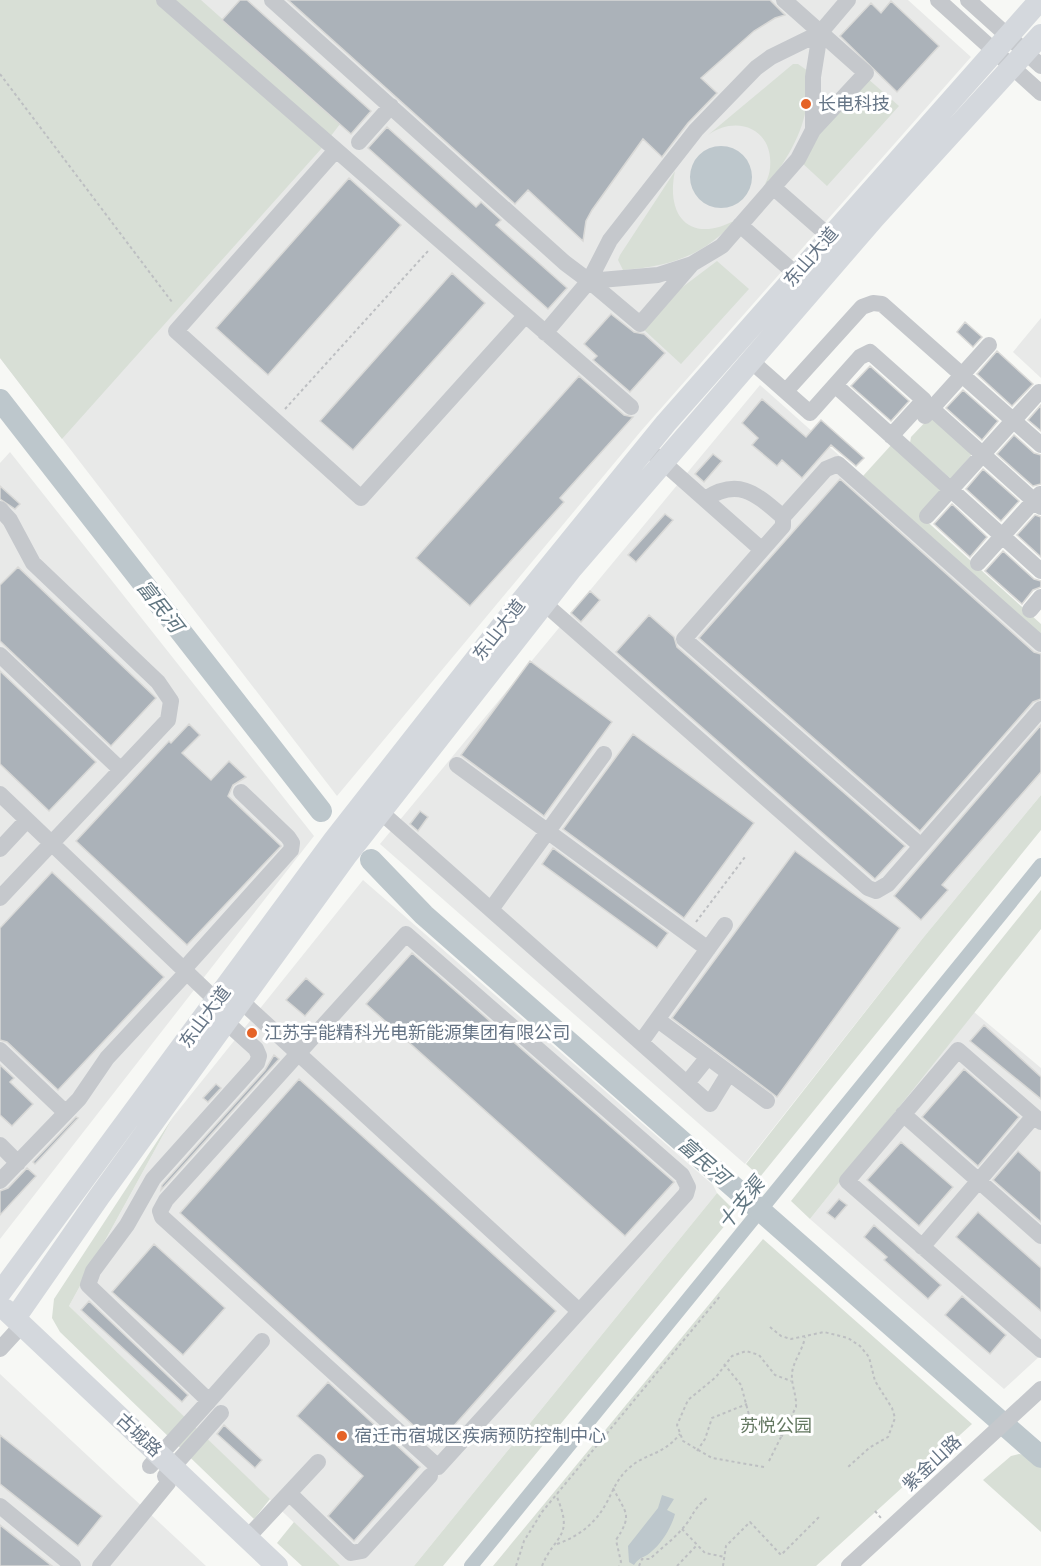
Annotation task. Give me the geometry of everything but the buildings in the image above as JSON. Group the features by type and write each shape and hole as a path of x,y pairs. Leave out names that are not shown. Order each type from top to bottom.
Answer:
{"main road":[{"name":"东山大道","path":"537,597 663,463 813,290 838,243 1001,43 1040,0"},
{"name":"东山大道","path":"7,1325 373,805 537,597 646,448 796,274 838,243 1026,62 1041,35"},
{"name":"东山大道","path":"0,1293 228,1009"},
{"name":"古城路","path":"7,1325 163,1470 255,1566"},
{"name":"古城路","path":"163,1470 247,1538 277,1566"}],"street":[{"path":"164,0 631,407"},
{"path":"273,0 565,263 590,280 640,324 692,264"},
{"path":"590,280 658,274 692,264 722,246 798,159 813,130 866,73 784,0"},
{"path":"545,333 590,280 610,240 696,130 756,68 771,57 820,33 848,0"},
{"path":"938,0 1026,62 1041,93"},
{"path":"968,0 1001,43"},
{"path":"813,130 813,77 820,33"},
{"path":"359,142 391,106"},
{"path":"336,150 176,331 361,498 525,315"},
{"path":"773,187 838,243"},
{"path":"740,225 813,290"},
{"path":"786,392 857,313 873,303 882,304 893,311 1041,444"},
{"path":"895,440 932,408 989,345"},
{"path":"751,361 810,413 864,354 867,352 876,356 924,400 895,440"},
{"path":"835,386 1041,571"},
{"path":"927,516 1040,392"},
{"path":"932,408 983,455 1039,501 1002,536 978,563"},
{"path":"646,448 762,550"},
{"path":"921,846 684,639 783,526 783,517 826,469 838,464 1041,644"},
{"path":"705,500 717,491 737,488 761,498 783,517"},
{"path":"0,509 10,520 33,562 158,682 171,701 168,720 0,898"},
{"path":"537,597 868,888 876,891 888,884 1041,709"},
{"path":"1030,610 1041,597"},
{"path":"0,655 121,770"},
{"path":"492,908 604,754"},
{"path":"457,765 708,949"},
{"path":"1,1178 79,1098 107,1058 291,850 292,843 288,837 241,792"},
{"path":"0,794 228,1009 298,1053 579,1311"},
{"path":"373,805 492,908 710,1104 729,1073"},
{"path":"0,849 27,820"},
{"path":"641,1042 725,925"},
{"path":"406,934 682,1175 688,1187 686,1194 438,1467 162,1217 160,1211 166,1200 298,1053 406,934"},
{"path":"215,1407 88,1285 93,1271 127,1225 153,1179 257,1063 259,1056 256,1049 228,1009"},
{"path":"658,1020 767,1101"},
{"path":"0,1050 66,1112"},
{"path":"922,1247 979,1181 1038,1119 958,1050 847,1181 922,1247 1040,1348"},
{"path":"687,1083 708,1057"},
{"path":"903,1114 1041,1236"},
{"path":"0,1145 18,1162"},
{"path":"100,1566 163,1470 215,1407 262,1341"},
{"name":"紫金山路","path":"849,1566 1041,1389"},
{"path":"247,1538 318,1462"},
{"path":"289,1493 351,1553 357,1554 430,1476"},
{"path":"0,1506 73,1566"}],"path":[{"path":"0,74 172,302"},
{"path":"275,420 438,240"},
{"path":"688,934 745,857"},
{"path":"516,1566 524,1541 556,1495 721,1295"},
{"path":"770,1327 781,1336 791,1339 824,1332 848,1338 860,1346 869,1357 875,1381 892,1408 895,1418 888,1437 869,1448 847,1468"},
{"path":"769,1461 796,1407 797,1398 791,1381 793,1367 803,1348 806,1336"},
{"path":"764,1467 712,1458 683,1441 677,1425 688,1400 716,1377 732,1356 746,1351 759,1355 775,1376 791,1381"},
{"path":"724,1364 741,1384 749,1414 761,1427 783,1436"},
{"path":"697,1450 705,1439 712,1418 747,1404"},
{"path":"558,1544 578,1537 589,1526 607,1502 620,1476 635,1462 662,1452 681,1434"},
{"path":"613,1488 627,1515 627,1523 616,1540 621,1562 619,1566"},
{"path":"542,1566 546,1557 558,1544 562,1534 564,1516 556,1495"},
{"path":"639,1566 642,1559 650,1559 682,1529 695,1507 707,1498"},
{"path":"723,1566 726,1546 750,1522 781,1555 821,1515"},
{"path":"682,1529 705,1553 725,1557"},
{"path":"677,1566 697,1545"}],"shaded area":[{"path":"0,0 908,0 971,57 641,431 337,796 0,358"},
{"path":"721,146 738,151 743,155 747,160 752,177 747,194 743,199 738,203 721,208 704,203 699,199 695,194 690,177 695,160 699,155 704,151"},
{"path":"1041,318 1041,378 1013,352"},
{"path":"760,385 1041,635 1041,795 923,938 745,1164 380,844"},
{"path":"10,452 314,836 0,1239 0,463"},
{"path":"363,880 713,1185 717,1193 414,1566 339,1566 69,1306 173,1117"},
{"path":"974,1012 1041,1068 1041,1355 1004,1389 810,1219"},
{"path":"0,1374 206,1566 0,1566"},
{"path":"662,1495 674,1499 667,1510 675,1514 674,1519 659,1544 634,1565 629,1562 628,1546 658,1508"}],"green space":[{"path":"0,0 201,0 340,124 321,149 62,439 0,358"},
{"path":"793,64 798,64 808,71 808,100 803,121 787,156 757,198 767,180 770,168 770,155 760,135 741,126 730,126 708,135"},
{"path":"867,78 899,106 827,186 801,162 817,134"},
{"path":"675,171 674,202 678,214 685,222 695,228 707,229 737,219 712,242 686,257 657,266 623,270 618,260 620,255"},
{"path":"717,261 749,289 681,364 642,328 668,298"},
{"path":"930,417 972,454 951,479 910,443 911,437"},
{"path":"893,443 941,491 922,517 1041,624 1041,635 863,476"},
{"path":"1041,795 1041,830 760,1177 746,1164 923,938"},
{"path":"1041,890 1041,929 810,1219 791,1201"},
{"path":"173,1117 69,1306 270,1499 254,1519 60,1332 52,1318 54,1299"},
{"path":"717,1193 736,1212 443,1566 414,1566"},
{"name":"苏悦公园","path":"763,1239 972,1424 816,1566 493,1566"},
{"path":"1026,1455 1041,1468 1041,1532 983,1480 1011,1456"},
{"path":"294,1522 340,1566 302,1566 277,1543"}],"waterway":[{"name":"富民河","path":"0,400 321,811"},
{"name":"富民河","path":"371,860 424,915 1041,1457"},
{"name":"十支渠","path":"471,1566 1041,865"}],"place":[{"name":"长电科技","path":"806,104"},
{"name":"江苏宇能精科光电新能源集团有限公司","path":"252,1033"},
{"name":"宿迁市宿城区疾病预防控制中心","path":"342,1436"}]}
